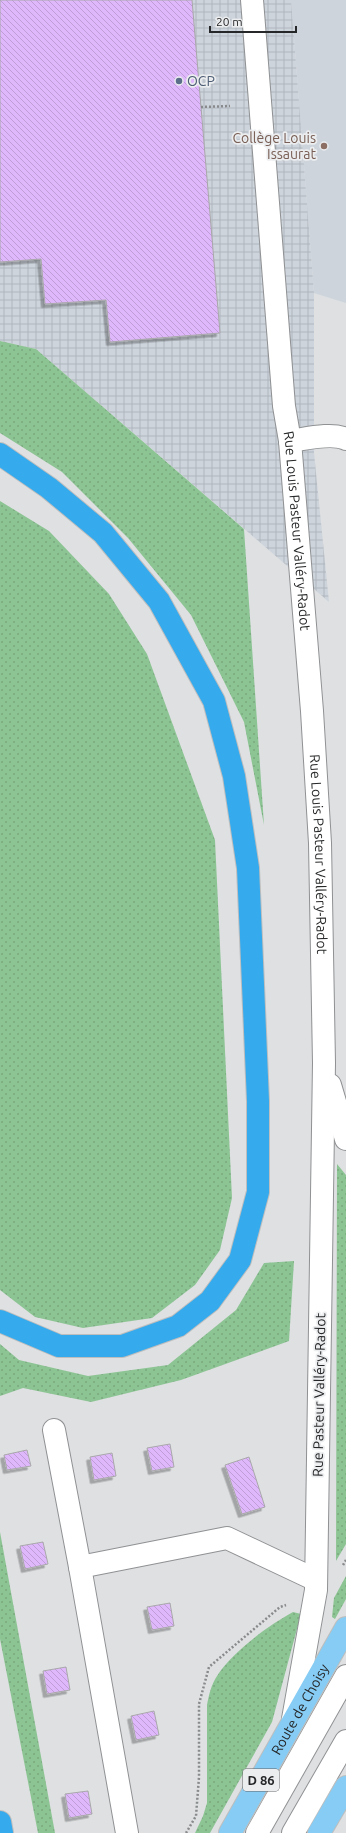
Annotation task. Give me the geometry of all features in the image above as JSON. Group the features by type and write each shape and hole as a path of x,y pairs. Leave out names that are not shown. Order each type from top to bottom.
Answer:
{"highway":[{"path":"0,454 48,488 103,533 159,600 214,701 234,776 248,868 258,1101 258,1192 240,1260 210,1301 178,1326 122,1346 59,1346 0,1321"},
{"path":"0,1822 2,1833"}],"main road":[{"name":"Route de Choisy","path":"230,1833 292,1726 346,1628"},
{"path":"319,1833 346,1787"}],"street":[{"name":"Rue Louis Pasteur Valléry-Radot","path":"252,0 284,406 290,441 320,843 324,1063"},
{"path":"290,441 341,436 346,439"},
{"path":"324,1063 346,1139"},
{"name":"Rue Pasteur Valléry-Radot","path":"292,1726 316,1590 324,1063"},
{"path":"54,1430 127,1833"},
{"path":"80,1567 227,1538 316,1580"},
{"name":"Route de Choisy","path":"257,1833 346,1676"},
{"path":"293,1833 346,1741"}],"path":[{"path":"201,107 230,106"},
{"path":"186,1833 196,1816 199,1777 199,1704 209,1668 280,1607 293,1603"}],"shaded area":[{"path":"0,0 291,0 314,293 314,453 329,602 36,349 0,341"},
{"name":"Collège Louis Issaurat","path":"291,0 346,0 346,303 314,293"}],"green space":[{"path":"0,341 36,349 244,529 264,825 244,722 191,615 128,538 62,472 0,433"},
{"path":"0,501 49,531 109,594 147,654 215,840 232,1198 220,1250 195,1285 152,1318 83,1328 35,1317 0,1290"},
{"path":"337,1164 346,1175 346,1544 336,1561"},
{"path":"294,1261 289,1341 181,1380 91,1402 23,1388 0,1396 0,1344 19,1360 88,1376 168,1365 236,1310 264,1263"},
{"path":"0,1532 55,1833 38,1833 0,1639"},
{"path":"346,1576 346,1599 335,1619 332,1617 334,1598"},
{"path":"293,1612 301,1614 272,1722 210,1833 195,1833 207,1803 207,1705 213,1683 224,1667 241,1649 273,1624"}],"building":[{"path":"0,0 192,0 220,333 110,342 106,300 45,304 41,259 0,262"},
{"path":"170,1444 174,1467 152,1471 147,1448"},
{"path":"27,1450 31,1466 7,1470 4,1455"},
{"path":"112,1453 116,1476 94,1480 90,1457"},
{"path":"249,1457 265,1507 242,1514 225,1465"},
{"path":"43,1542 48,1564 25,1569 20,1546"},
{"path":"170,1603 174,1626 152,1630 147,1607"},
{"path":"66,1667 70,1690 47,1694 43,1671"},
{"path":"154,1711 159,1735 136,1740 131,1716"},
{"path":"88,1791 92,1814 69,1818 65,1794"}],"place":[{"name":"OCP","path":"179,81"},
{"name":"Collège Louis Issaurat","path":"324,146"}]}
